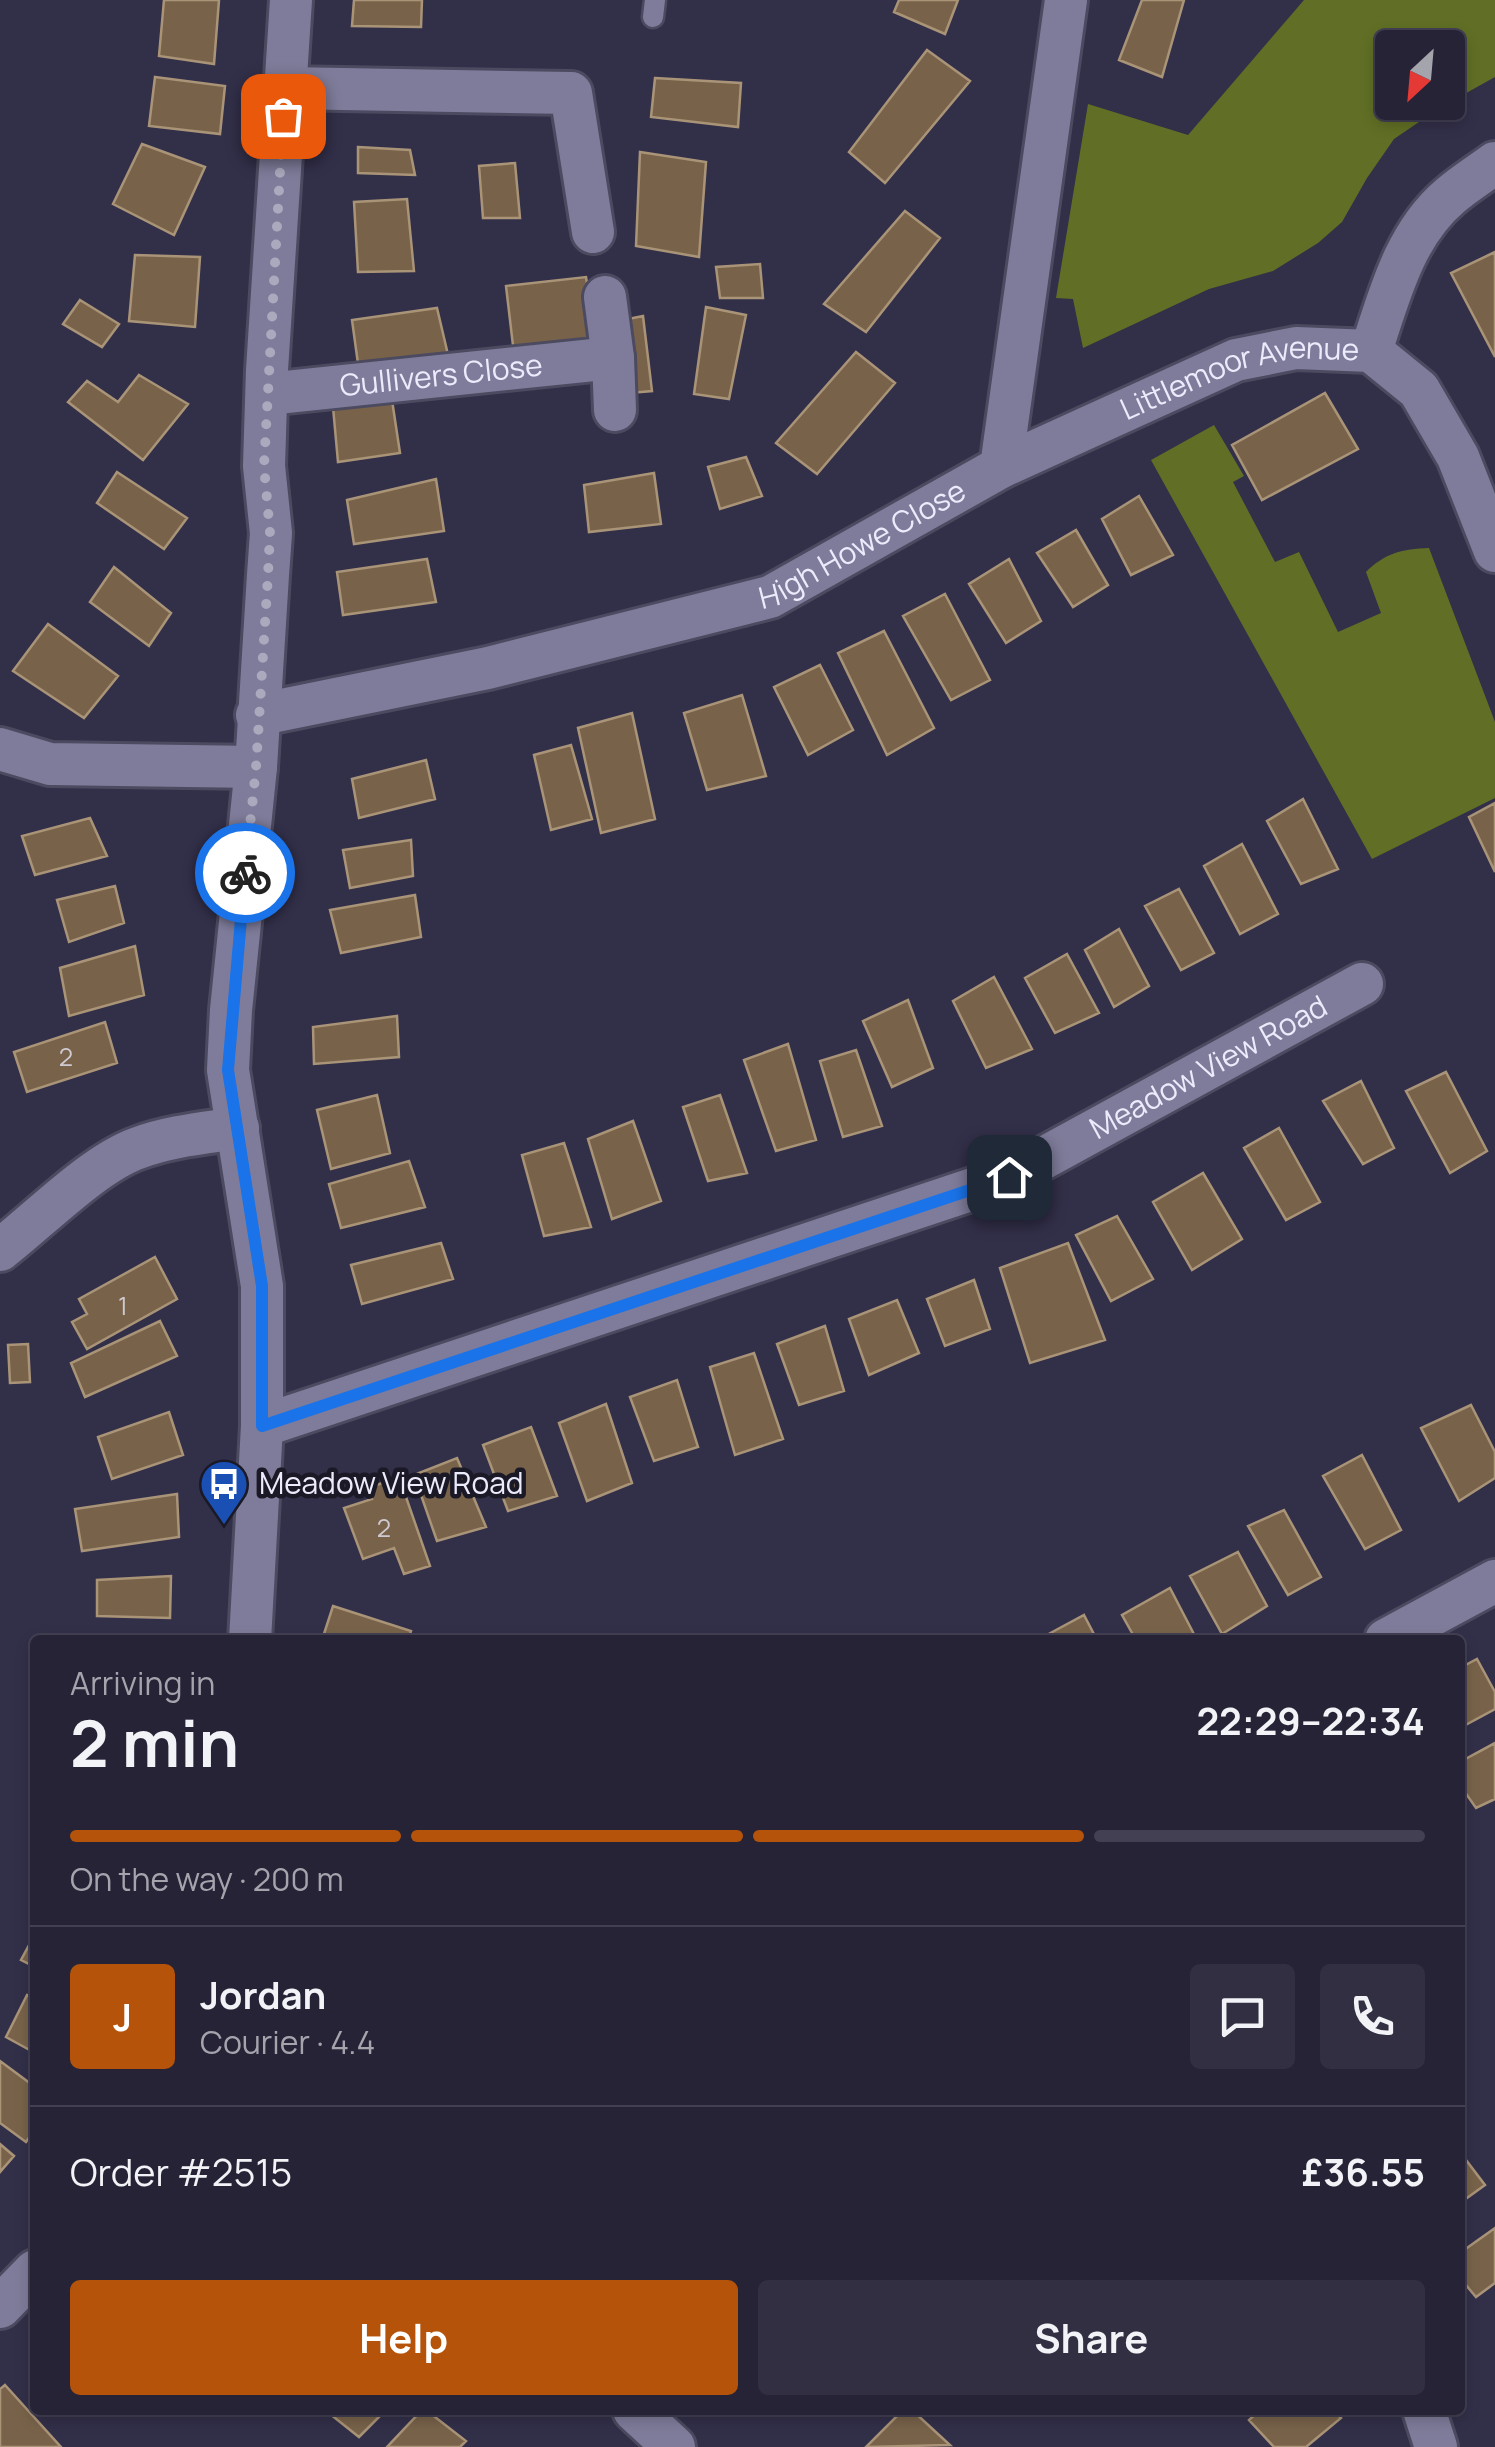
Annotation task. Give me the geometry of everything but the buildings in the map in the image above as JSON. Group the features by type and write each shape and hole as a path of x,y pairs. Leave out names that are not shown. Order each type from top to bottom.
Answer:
{"street":[{"path":"250,1635 262,1426 262,1286 228,1070 256,768 270,533 264,466 292,0"},
{"name":"High Howe Close","path":"257,715 488,668 770,596 1001,467 1066,0"},
{"path":"286,88 571,93 594,232"},
{"path":"1371,351 1394,281 1418,233 1448,198 1495,163"},
{"path":"606,297 615,410"},
{"name":"Littlemoor Avenue","path":"1001,467 1236,360 1296,348 1371,351 1418,390 1458,457 1495,552"},
{"name":"Gullivers Close","path":"268,394 613,358"},
{"path":"0,749 50,764 256,768"},
{"name":"Meadow View Road","path":"262,1426 1009,1177 1362,984"},
{"path":"0,1250 102,1168 135,1148 238,1128"},
{"path":"1395,1635 1495,1580"},
{"path":"0,2307 30,2276"},
{"path":"639,2415 674,2447"},
{"path":"1426,2415 1436,2447"}],"green space":[{"path":"1304,0 1495,0 1495,77 1465,94 1465,30 1375,30 1375,120 1422,120 1394,139 1342,222 1318,243 1273,271 1209,289 1083,348 1073,299 1056,298 1088,104 1188,135"},
{"path":"1214,425 1244,476 1233,482 1275,562 1299,552 1338,632 1381,613 1366,572 1395,553 1429,548 1495,722 1495,798 1372,859 1151,460"}],"way so far":[{"path":"245,873 268,575 270,533 264,466 267,370 283,116"}],"place":[{"name":"Meadow View Road","path":"224,1526"}],"route":[{"path":"245,873 228,1070 262,1286 262,1426 1009,1177"}]}
